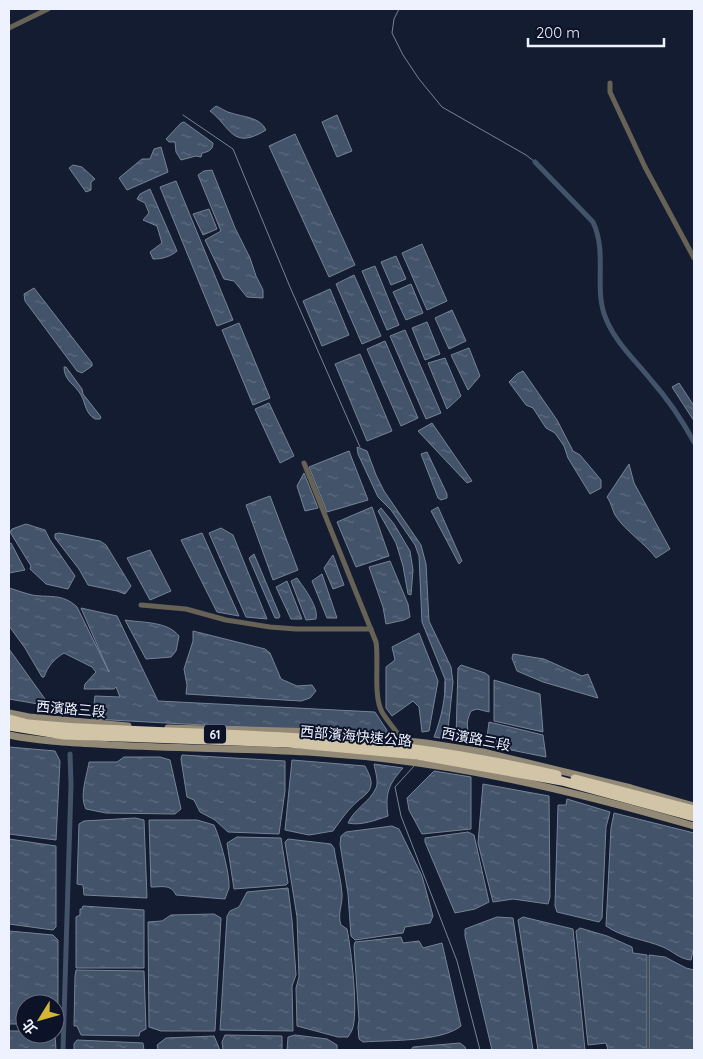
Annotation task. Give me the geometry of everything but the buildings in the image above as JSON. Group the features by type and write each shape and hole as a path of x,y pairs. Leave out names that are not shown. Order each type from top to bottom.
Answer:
{"highway":[{"name":"西部濱海快速公路","path":"9,720 28,724 64,727 304,738 419,752 531,769 614,788 694,810"},
{"name":"西部濱海快速公路","path":"9,726 64,734 419,752"},
{"name":"西部濱海快速公路","path":"436,755 562,781 694,817"}],"street":[{"path":"9,28 48,9"},
{"path":"610,83 610,92 645,167 694,258"},
{"path":"304,464 376,642 379,705 402,740"},
{"path":"141,605 186,609 226,620 270,627 371,629"},
{"name":"西濱路三段","path":"9,713 29,718 131,726 321,732 402,740 419,752"},
{"name":"西濱路三段","path":"9,735 60,742 174,749 321,753 419,752 436,755 694,826"},
{"name":"西濱路三段","path":"436,755 483,752 694,806"}],"water":[{"path":"216,106 260,122 266,130 255,136 239,137 228,130 210,111"},
{"path":"337,115 352,151 337,157 322,122"},
{"path":"184,122 213,143 211,149 202,153 201,157 196,156 181,160 176,152 175,142 169,142 166,139"},
{"path":"295,134 355,265 329,277 269,146"},
{"path":"161,147 168,172 127,190 119,178 142,159 150,159 154,149"},
{"path":"73,165 82,167 95,179 91,182 91,190 86,192 69,168"},
{"path":"212,170 235,228 263,290 263,298 247,297 234,281 224,279 205,240 221,231 198,175 204,171"},
{"path":"176,181 233,320 217,326 160,187"},
{"path":"150,189 177,251 160,259 153,259 150,252 162,243 157,226 143,220 149,213 145,203 137,199 140,194"},
{"path":"209,209 217,229 203,235 193,214"},
{"path":"422,244 447,301 427,310 402,253"},
{"path":"396,256 406,279 391,285 381,262"},
{"path":"375,266 399,325 387,330 362,271"},
{"path":"354,275 381,336 362,344 336,284"},
{"path":"411,284 423,313 406,320 393,292"},
{"path":"34,288 92,363 92,366 82,373 77,371 25,301 24,294"},
{"path":"330,289 349,335 322,346 303,301"},
{"path":"452,310 466,341 449,349 435,318"},
{"path":"427,322 440,354 425,360 412,328"},
{"path":"239,323 270,398 253,405 222,330"},
{"path":"405,330 441,413 426,419 390,336"},
{"path":"385,341 418,418 401,426 367,349"},
{"path":"469,348 480,376 468,390 451,355"},
{"path":"360,354 392,431 367,441 335,364"},
{"path":"445,358 461,396 447,409 428,363"},
{"path":"64,367 66,367 82,389 83,394 101,417 100,419 95,419 89,414 79,391 66,376"},
{"path":"523,371 557,420 573,451 580,455 601,480 601,488 590,494 555,433 546,428 533,408 526,405 509,382"},
{"path":"679,383 694,406 694,421 672,387"},
{"path":"269,403 294,456 280,463 255,409"},
{"path":"432,423 472,481 467,483 418,431"},
{"path":"357,447 367,451 384,491 421,545 426,564 429,621 451,667 453,682 447,739 434,737 445,694 445,679 422,622 419,556 415,545 391,510 378,497 358,454"},
{"path":"349,451 368,500 327,512 309,467"},
{"path":"427,452 447,494 447,498 441,500 438,498 421,454"},
{"path":"629,464 634,483 670,549 656,558 619,521 607,497"},
{"path":"304,473 318,508 305,511 297,486"},
{"path":"270,496 298,570 273,580 246,505"},
{"path":"372,507 389,556 356,567 337,522"},
{"path":"438,507 462,561 459,564 431,511"},
{"path":"381,508 394,524 410,551 413,570 411,595 408,594 403,566 396,543 378,511"},
{"path":"26,524 45,530 75,576 68,589 46,584 30,569 31,566 10,532 12,529"},
{"path":"221,528 233,535 267,619 246,617 209,533"},
{"path":"59,533 100,541 106,545 131,586 125,594 88,585 79,569 55,538 55,534"},
{"path":"202,533 239,616 217,612 181,540"},
{"path":"11,543 25,570 9,573 9,544"},
{"path":"150,550 171,591 150,600 127,558"},
{"path":"254,554 280,616 279,618 275,618 249,558"},
{"path":"333,555 344,585 333,589 324,568"},
{"path":"390,561 408,604 410,617 386,624 383,607 369,567"},
{"path":"322,574 337,618 327,618 312,581"},
{"path":"297,578 313,603 316,619 306,620 291,581"},
{"path":"287,581 302,619 291,619 276,587"},
{"path":"9,588 32,595 61,598 77,607 109,672 81,608 117,616 158,701 375,712 390,735 92,719 95,696 120,697 116,687 114,689 84,689 85,684 96,672 92,667 64,653 52,663 44,677 42,677 9,626"},
{"path":"125,620 161,625 174,631 179,636 176,651 171,657 146,659"},
{"path":"193,631 265,649 270,653 281,679 297,686 312,685 316,691 310,698 301,701 186,694 187,685 184,669 193,641"},
{"path":"419,633 438,681 429,731 422,732 419,707 413,701 392,716 386,708 386,667 395,660 392,647"},
{"path":"9,649 50,706 9,699"},
{"path":"513,654 544,659 582,676 588,674 598,698 543,682 517,671 512,658"},
{"path":"461,665 489,676 489,712 477,709 471,711 468,719 468,731 472,743 459,741 456,737 458,668"},
{"path":"494,680 540,694 543,732 494,721"},
{"path":"489,722 543,735 546,757 486,745"},
{"path":"9,747 55,751 60,761 56,840 9,834"},
{"path":"182,755 285,761 285,791 279,834 228,832 215,820 200,812 194,800 187,797"},
{"path":"124,757 160,757 170,760 181,809 175,814 106,813 86,809 83,792 89,762 117,762"},
{"path":"292,760 365,766 370,778 370,787 333,831 309,835 285,830"},
{"path":"374,764 403,768 391,785 387,796 388,816 363,823 348,823 376,788 377,779"},
{"path":"434,771 471,777 471,829 422,834 409,810 407,798"},
{"path":"483,784 549,796 550,897 548,904 513,899 493,902 478,843"},
{"path":"567,799 610,812 606,827 602,918 599,922 557,912 555,906 558,805 566,805"},
{"path":"614,813 694,833 694,946 691,960 683,958 656,944 626,936 606,926 611,828"},
{"path":"135,818 144,820 147,898 84,895 83,885 77,884 79,824 84,821"},
{"path":"149,820 197,820 214,825 222,847 228,874 229,888 225,899 176,895 169,888 151,887"},
{"path":"392,826 399,829 422,876 433,916 430,923 405,927 403,933 355,940 351,936 348,894 340,844 341,836 346,832"},
{"path":"468,832 474,835 489,902 475,909 455,913 425,838"},
{"path":"237,837 281,838 288,883 286,885 234,889 227,843"},
{"path":"9,839 56,846 56,927 53,930 9,924"},
{"path":"288,839 331,844 334,848 342,893 340,921 341,925 347,929 354,981 354,1022 348,1037 338,1037 297,1026 296,988 299,977 297,917 285,842"},
{"path":"288,888 296,975 292,986 293,1031 220,1030 227,916 230,911 239,907 247,892"},
{"path":"83,906 144,910 144,968 76,968 76,917 80,915 80,909"},
{"path":"214,914 221,918 215,1031 161,1031 149,1027 148,922 162,921 171,915"},
{"path":"497,917 513,918 533,1050 492,1050 465,936 465,929"},
{"path":"523,917 573,929 585,1050 538,1050 518,920"},
{"path":"580,928 607,936 632,947 633,953 647,955 647,1050 608,1050 606,1043 588,1045 576,931"},
{"path":"9,931 53,935 58,940 58,994 15,994 15,1024 9,1024"},
{"path":"401,937 403,943 419,941 423,948 442,943 461,1026 441,1035 428,1038 363,1042 359,1039 358,1027 355,942"},
{"path":"649,955 665,957 694,970 694,1050 649,1050"},
{"path":"76,970 144,971 146,1029 140,1032 139,1036 81,1035 77,1026 74,1026"},
{"path":"9,1031 15,1031 15,1044 56,1044 56,1050 9,1050"},
{"path":"225,1035 282,1036 282,1050 223,1050 222,1042"},
{"path":"295,1035 327,1039 337,1045 337,1050 287,1050 288,1037"},
{"path":"214,1036 220,1050 158,1050 157,1045 166,1038"},
{"path":"77,1040 143,1043 144,1050 74,1050 74,1044"},
{"path":"460,1043 466,1050 411,1050 413,1047"}],"waterway":[{"path":"399,9 394,19 392,33 403,55 419,79 442,107 535,162"},
{"path":"183,115 233,149 290,287 360,447"},
{"path":"535,162 593,222 600,246 602,307 610,328 620,344 669,402 694,442"},
{"path":"445,682 445,693"},
{"path":"63,1050 71,785 70,754"},
{"path":"415,765 395,787 401,816 457,961 480,1050"}]}
